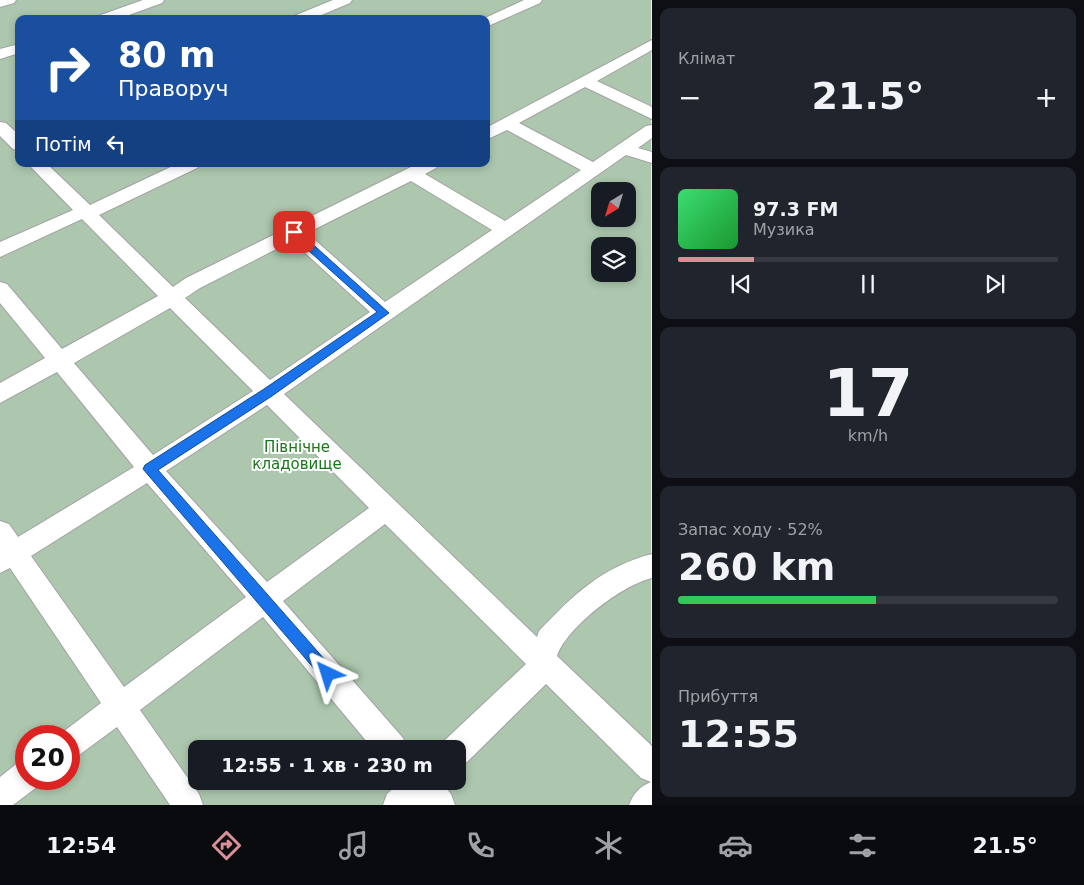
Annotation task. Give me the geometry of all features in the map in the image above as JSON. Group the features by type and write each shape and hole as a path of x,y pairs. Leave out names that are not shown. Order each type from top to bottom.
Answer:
{"lane":[{"path":"0,4 9,0"},
{"path":"114,15 157,0"},
{"path":"309,15 345,0"},
{"path":"490,21 535,0"},
{"path":"490,133 652,44"},
{"path":"0,54 15,49"},
{"path":"585,81 652,114"},
{"path":"508,124 593,169"},
{"path":"188,805 121,707 4,549 150,469 268,392 652,130"},
{"path":"624,149 652,158"},
{"path":"40,167 386,509 652,767"},
{"path":"0,250 184,167"},
{"path":"0,394 193,284 424,167"},
{"path":"411,173 506,230"},
{"path":"294,232 384,313"},
{"path":"0,289 150,469 264,598 384,740"},
{"path":"80,737 264,598 386,509"},
{"path":"466,741 537,674 549,640 576,611 605,586 640,569 652,566"},
{"path":"0,796 15,784"},
{"path":"398,805 423,790"},
{"path":"644,805 652,796"}],"green space":[{"name":"Північне кладовище","path":"0,0 651,0 651,805 0,805"}],"route":[{"path":"294,232 384,313 150,469 264,598 328,674"}]}
